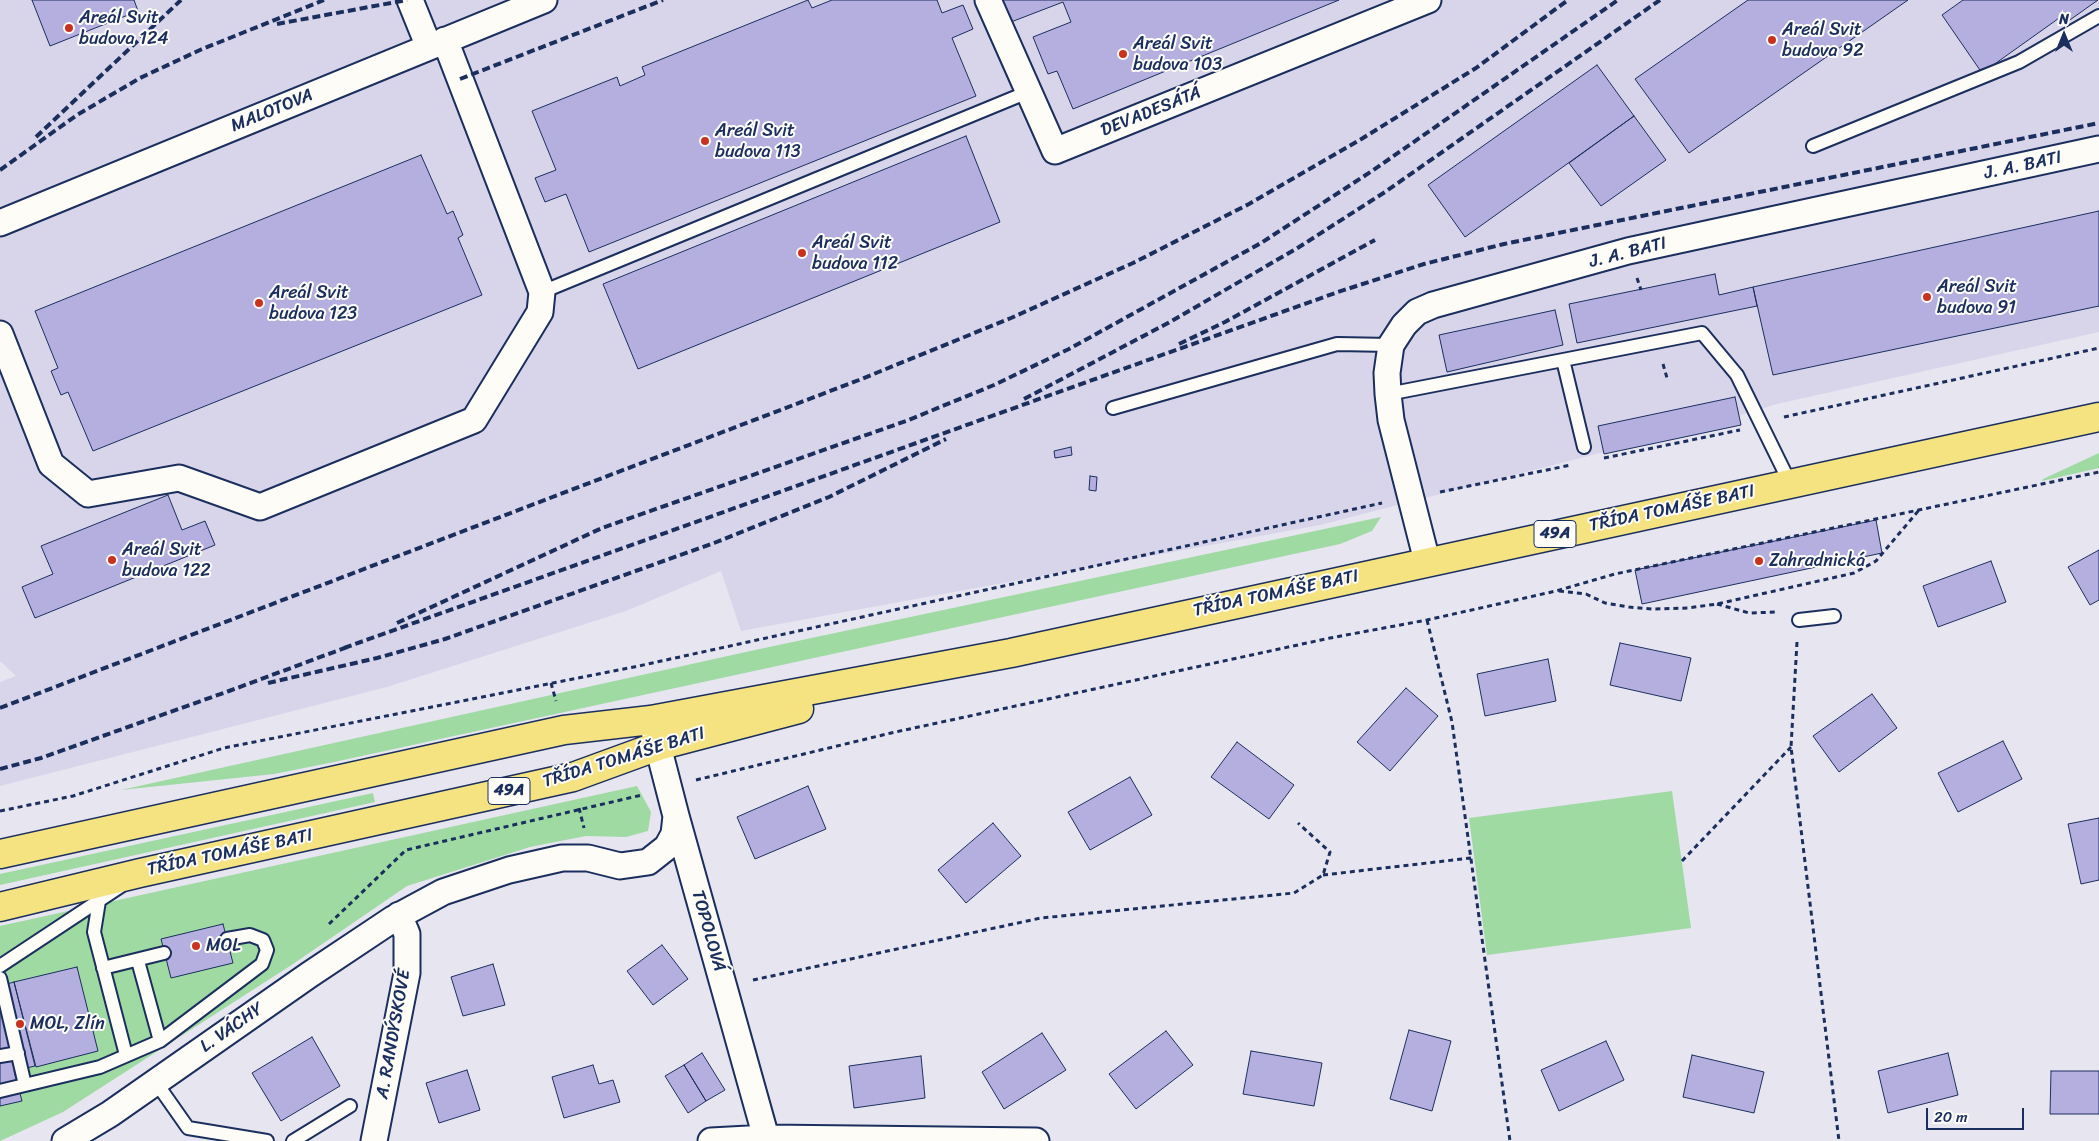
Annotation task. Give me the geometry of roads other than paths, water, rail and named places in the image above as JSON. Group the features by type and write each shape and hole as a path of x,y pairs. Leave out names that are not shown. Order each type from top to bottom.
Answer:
{"main road":[{"name":"TŘÍDA TOMÁŠE BATI","path":"0,854 564,730 651,720 1011,653 1427,561 2099,417"},
{"name":"TŘÍDA TOMÁŠE BATI","path":"0,906 140,872 573,777 658,746 1011,653"}],"street":[{"path":"0,334 51,464 88,494 179,478 260,506 474,420 540,312 542,292 437,44 410,0"},
{"name":"MALOTOVA","path":"0,223 544,0"},
{"name":"DEVADESÁTÁ","path":"988,0 1055,151 1428,0"},
{"name":"J. A. BATI","path":"1427,561 1392,420 1387,373 1392,345 1404,325 1417,312 1433,305 1628,251 2099,149"},
{"name":"TOPOLOVÁ","path":"651,720 767,1140"},
{"path":"400,915 443,892 536,863 562,858 588,858 620,866 648,862 659,855 667,846 674,834 676,816"},
{"name":"L. VÁCHY","path":"65,1141 110,1114 400,915"},
{"name":"A. RANDÝSKOVÉ","path":"374,1141 407,973 406,934 400,915"},
{"path":"711,1141 1036,1141"}],"lane":[{"path":"1813,146 2019,62 2099,16"},
{"path":"542,292 1028,92"},
{"path":"1388,394 1702,333 1737,375 1790,483"},
{"path":"1113,408 1337,344 1392,345"},
{"path":"1563,360 1584,447"},
{"path":"1798,620 1834,616"},
{"path":"0,966 140,872"},
{"path":"99,901 94,932 126,1055"},
{"path":"0,1091 100,1067 160,1041 262,964 267,950 263,940 250,936 227,939"},
{"path":"103,968 138,961 164,953"},
{"path":"138,961 160,1041"},
{"path":"0,978 6,1030 18,1053 25,1085"},
{"path":"0,1056 18,1053"},
{"path":"156,1081 188,1128 267,1141"},
{"path":"292,1141 350,1106"}],"railway":[{"path":"36,137 181,0"},
{"path":"0,170 77,115 140,78 200,50 324,0"},
{"path":"277,24 407,0"},
{"path":"460,79 663,0"},
{"path":"0,708 859,380 1011,318 1133,263 1249,204 1363,138 1476,68 1568,0"},
{"path":"397,623 602,528 906,421 994,385 1069,349 1261,243 1372,171 1618,0"},
{"path":"1024,399 1168,323 1296,249 1385,192 1660,0"},
{"path":"344,648 1338,292 1424,264 1504,244 2099,123"},
{"path":"1179,344 1225,322 1375,240"},
{"path":"268,683 377,658 445,639 714,543 829,497 946,439"},
{"path":"0,769 41,758 350,646"}],"place":[{"name":"Areál Svit budova 124","path":"69,28"},
{"name":"Areál Svit budova 92","path":"1772,40"},
{"name":"Areál Svit budova 103","path":"1123,54"},
{"name":"Areál Svit budova 113","path":"705,141"},
{"name":"Areál Svit budova 112","path":"802,253"},
{"name":"Areál Svit budova 91","path":"1927,297"},
{"name":"Areál Svit budova 123","path":"259,303"},
{"name":"Areál Svit budova 122","path":"112,560"},
{"name":"Zahradnická","path":"1759,561"},
{"name":"MOL","path":"196,946"},
{"name":"MOL, Zlín","path":"20,1024"}]}
